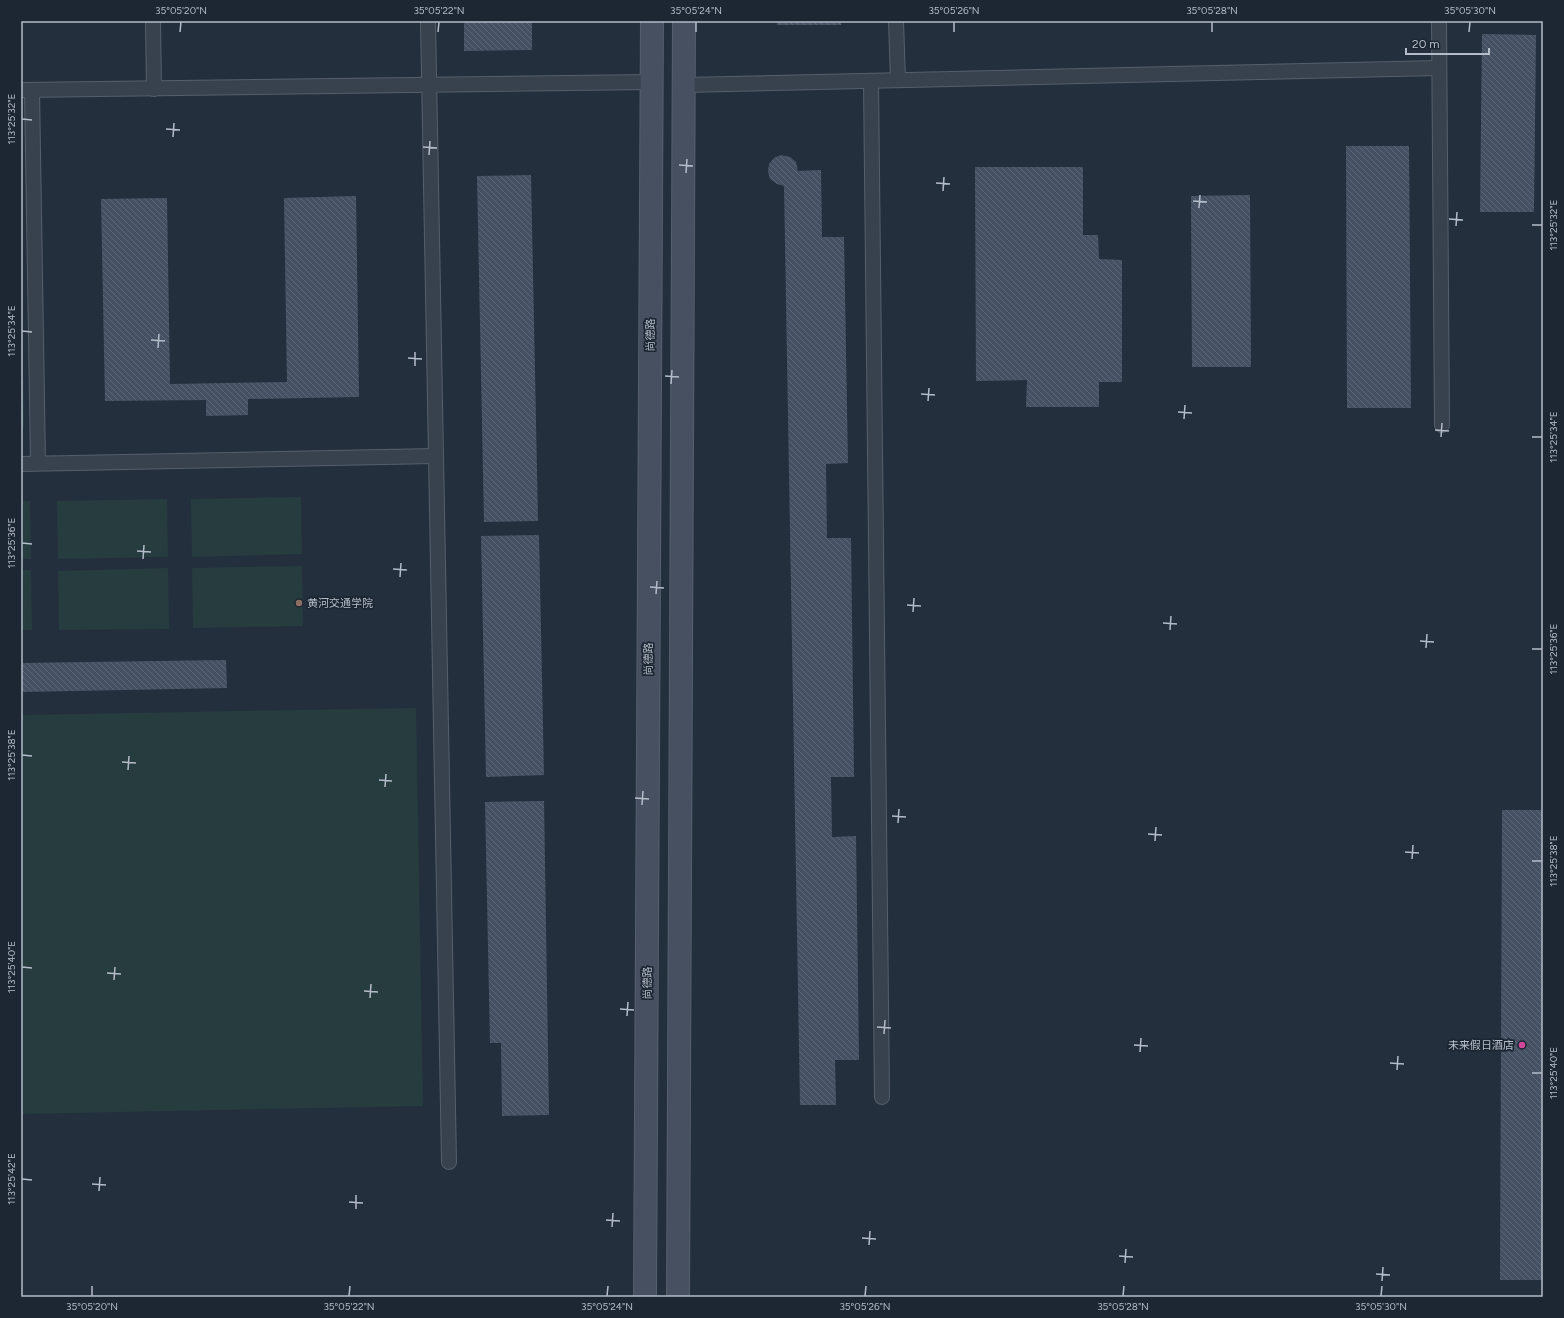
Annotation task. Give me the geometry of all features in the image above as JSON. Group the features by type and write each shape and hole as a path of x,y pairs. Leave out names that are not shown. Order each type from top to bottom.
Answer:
{"street":[{"name":"尚德路","path":"646,1297 652,21"},
{"path":"678,1297 684,21"}],"lane":[{"path":"153,21 154,88"},
{"path":"428,21 449,1162"},
{"path":"896,21 898,80"},
{"path":"1439,21 1442,425"},
{"path":"684,85 1439,68"},
{"path":"871,81 882,1097"},
{"path":"38,463 26,90 651,82"},
{"path":"21,464 436,456"}],"green space":[{"path":"21,274 24,427 21,430"},
{"path":"301,497 302,554 192,557 191,499"},
{"path":"167,499 168,557 58,559 57,501"},
{"path":"21,501 30,501 31,559 21,559"},
{"path":"302,566 303,626 193,628 192,568"},
{"path":"168,568 169,629 59,630 58,571"},
{"path":"21,570 31,570 32,630 21,630"},
{"path":"416,708 423,1106 21,1114 21,715"}],"building":[{"path":"464,21 532,21 532,50 464,51"},
{"path":"777,21 841,21 841,25 777,25"},
{"path":"1482,34 1536,35 1534,212 1480,212"},
{"path":"1346,146 1409,146 1411,408 1347,408"},
{"path":"781,155 790,157 796,162 798,171 821,170 822,237 844,237 848,463 826,464 827,538 851,538 854,777 831,777 832,837 856,836 859,1060 835,1060 836,1105 800,1105 784,186 777,184 770,179 768,172 769,164 774,158"},
{"path":"975,167 1083,167 1083,235 1098,235 1099,259 1122,260 1122,382 1099,382 1099,407 1026,407 1027,380 976,381"},
{"path":"531,175 538,521 484,522 477,176"},
{"path":"1250,195 1251,367 1192,367 1191,196"},
{"path":"356,196 359,397 248,399 248,415 206,416 206,400 105,401 101,199 167,198 170,384 287,382 284,198"},
{"path":"539,535 544,775 486,777 481,536"},
{"path":"226,660 227,688 21,692 21,663"},
{"path":"544,801 549,1115 502,1116 501,1043 490,1043 485,802"},
{"name":"未来假日酒店","path":"1502,810 1543,810 1543,1280 1500,1280"}],"place":[{"name":"黄河交通学院","path":"299,603"},
{"name":"未来假日酒店","path":"1522,1045"}]}
